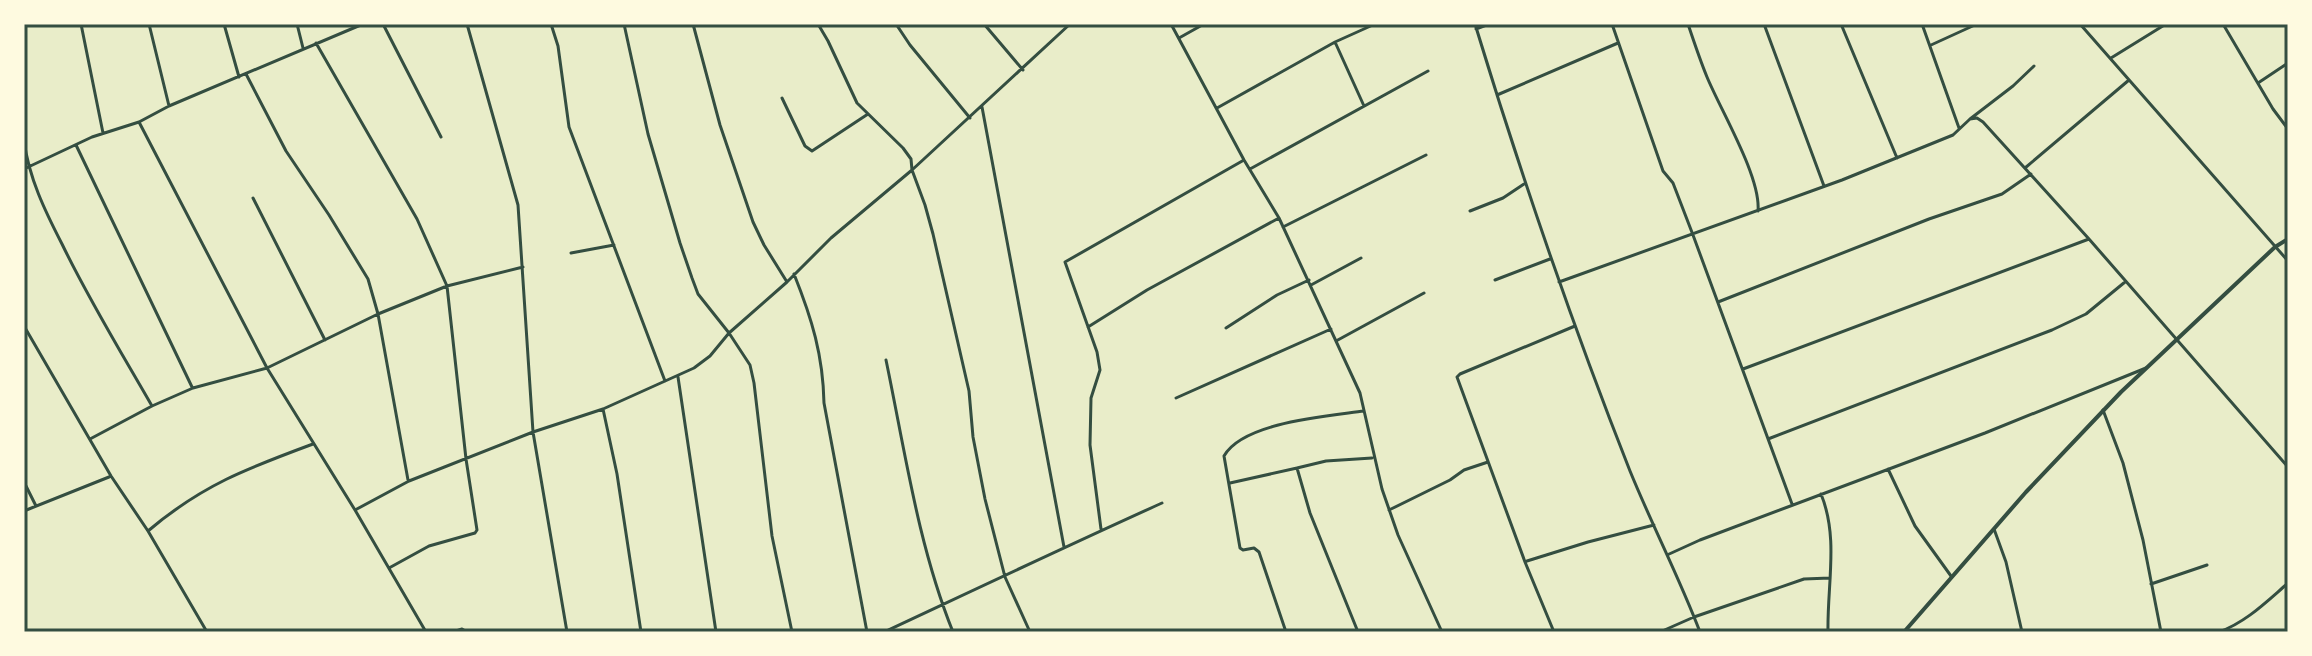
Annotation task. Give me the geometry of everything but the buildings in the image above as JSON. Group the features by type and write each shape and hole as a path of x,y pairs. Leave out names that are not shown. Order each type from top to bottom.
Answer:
{"street":[{"path":"81,24 103,133"},
{"path":"149,24 169,106"},
{"path":"224,24 239,77"},
{"path":"297,24 303,48"},
{"path":"26,168 363,24"},
{"path":"383,24 441,137"},
{"path":"467,24 520,216 533,432 567,632"},
{"path":"551,24 558,46 569,127 665,381"},
{"path":"624,24 648,134 698,294 750,365 772,536 792,632"},
{"path":"693,24 720,125 753,222 787,282"},
{"path":"818,24 857,103 911,159 912,170 929,215 969,391 973,437 985,499 1005,577 1030,632"},
{"path":"896,24 970,118"},
{"path":"984,24 1023,70"},
{"path":"355,510 409,481 533,432 603,409 678,377 710,356 729,333 864,208 912,170 1070,24"},
{"path":"1171,24 1279,218 1360,393 1373,457 1389,510 1442,632"},
{"path":"1179,39 1204,24"},
{"path":"1217,108 1335,42 1375,24"},
{"path":"1489,24 1475,27 1550,259 1631,473 1700,632"},
{"path":"1612,24 1663,171 1673,183 1792,504"},
{"path":"1688,24 1706,76 1752,177 1759,199 1758,211"},
{"path":"1764,24 1824,186"},
{"path":"1841,24 1897,158"},
{"path":"1922,24 1959,128"},
{"path":"1931,45 1977,24"},
{"path":"2080,24 2288,261"},
{"path":"2111,58 2166,24"},
{"path":"2223,24 2288,129"},
{"path":"1335,42 1364,106"},
{"path":"316,43 417,219 447,286 477,530 429,546 389,568"},
{"path":"1497,95 1619,43"},
{"path":"2258,83 2288,63"},
{"path":"1559,282 1758,211 1953,135 2034,66"},
{"path":"1250,169 1428,71"},
{"path":"246,74 286,151 368,279 378,314 409,481"},
{"path":"2025,168 2130,79"},
{"path":"782,98 805,146 812,151 868,114"},
{"path":"982,107 1064,547"},
{"path":"1970,119 1977,118 1983,122 2031,174 2288,467"},
{"path":"139,122 267,368 426,632"},
{"path":"24,141 26,168 47,216 84,289 152,406"},
{"path":"76,145 193,388"},
{"path":"1283,227 1426,155"},
{"path":"1101,529 1090,445 1091,398 1100,370 1097,352 1065,262 1244,160"},
{"path":"1718,302 1929,219 2002,194 2031,174"},
{"path":"1470,211 1503,198 1524,184"},
{"path":"253,198 325,340"},
{"path":"1088,327 1147,290 1279,218"},
{"path":"1743,369 2089,239"},
{"path":"1904,632 2103,410 2275,247 2288,239"},
{"path":"571,253 614,245"},
{"path":"1226,328 1277,295 1361,258"},
{"path":"1495,280 1550,259"},
{"path":"90,439 193,388 267,368 378,314 447,286 523,267"},
{"path":"794,274 808,308 824,371 824,403 867,632"},
{"path":"1768,439 2052,330 2086,314 2126,281"},
{"path":"1336,341 1424,293"},
{"path":"24,326 207,632"},
{"path":"1554,632 1457,377 1575,326"},
{"path":"1176,398 1331,329"},
{"path":"886,360 917,515 942,605 953,632"},
{"path":"1667,555 2146,368"},
{"path":"678,377 716,632"},
{"path":"603,409 617,474 641,632"},
{"path":"2103,410 2123,463 2143,540 2161,632"},
{"path":"1286,632 1259,552 1254,548 1240,548 1225,452 1235,444 1284,422 1364,411"},
{"path":"148,531 187,500 216,483 314,444"},
{"path":"1230,483 1326,461 1373,457"},
{"path":"1389,510 1464,470 1488,462"},
{"path":"1297,468 1310,513 1358,632"},
{"path":"1888,469 1915,526 1951,576"},
{"path":"24,511 111,476"},
{"path":"24,482 36,506"},
{"path":"1821,494 1833,541 1828,632"},
{"path":"884,632 1162,503"},
{"path":"1525,562 1654,525"},
{"path":"1994,529 2006,562 2022,632"},
{"path":"2151,584 2207,565"},
{"path":"1660,632 1804,579 1830,578"},
{"path":"2219,632 2236,626 2287,584"},
{"path":"453,632 462,629 467,632"}]}
